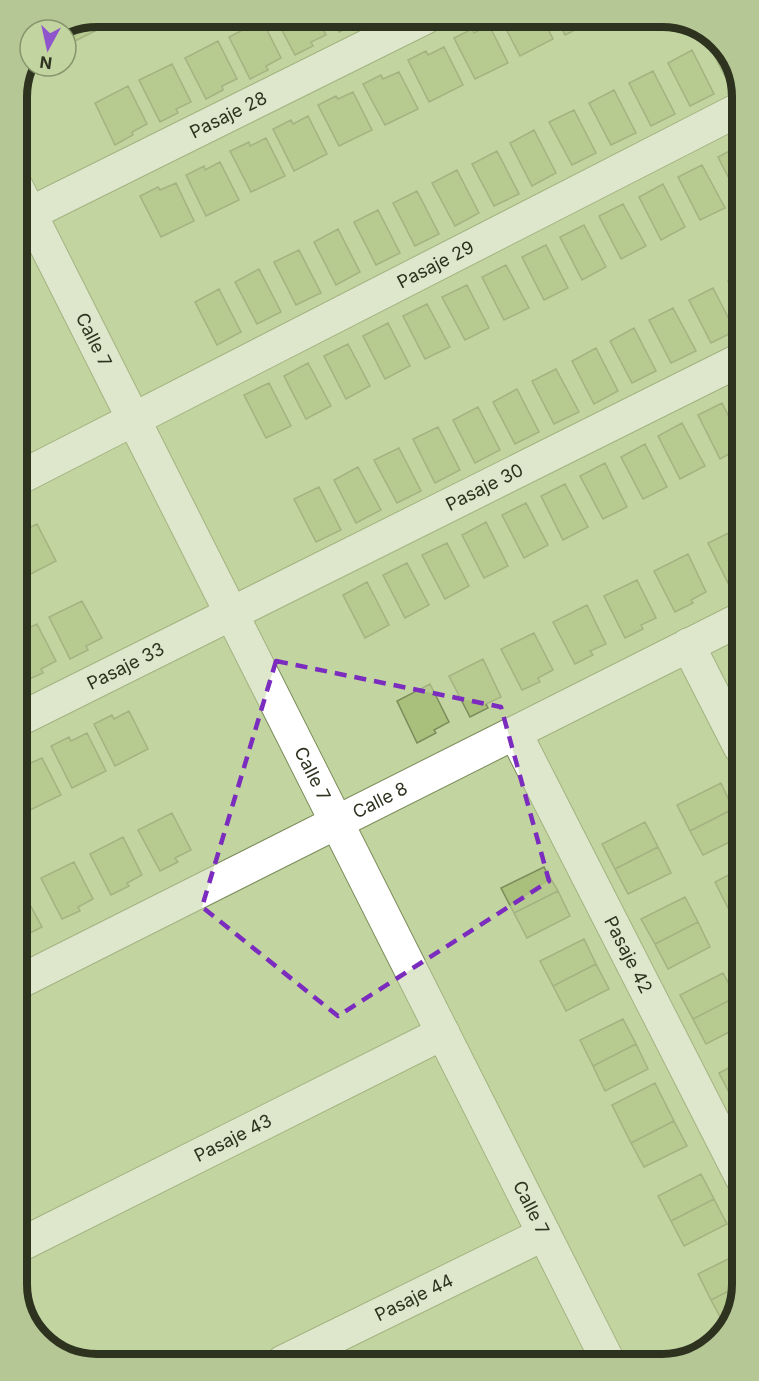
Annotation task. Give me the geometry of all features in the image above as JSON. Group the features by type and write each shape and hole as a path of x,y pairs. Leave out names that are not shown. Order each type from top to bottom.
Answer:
{"street":[{"name":"Pasaje 28","path":"27,205 405,27"},
{"name":"Pasaje 29","path":"27,474 732,113"},
{"name":"Calle 7","path":"27,217 232,613 604,1354"},
{"name":"Pasaje 30","path":"232,613 732,364"},
{"name":"Pasaje 33","path":"27,716 232,613"},
{"name":"Calle 8","path":"27,978 732,623"},
{"path":"688,645 732,731"},
{"name":"Pasaje 42","path":"515,733 732,1158"},
{"name":"Pasaje 43","path":"27,1241 443,1033"},
{"name":"Pasaje 44","path":"299,1354 544,1234"}],"highlighted area":[{"path":"276,661 501,707 549,881 338,1016 202,907"}],"building":[{"path":"248,27 266,27 281,58 266,66 268,70 250,79 229,37"},
{"path":"280,27 322,27 326,35 311,42 313,46 295,55"},
{"path":"336,27 349,27 339,32"},
{"path":"490,27 508,63 475,79 454,38 472,29 474,33"},
{"path":"505,27 547,27 553,39 520,56"},
{"path":"561,27 581,27 565,35"},
{"path":"101,28 78,40 78,30"},
{"path":"218,41 237,79 222,86 223,90 206,99 185,58"},
{"path":"709,46 723,62 730,86"},
{"path":"444,47 463,85 429,102 408,60 426,51 428,55"},
{"path":"692,50 714,94 690,106 668,63"},
{"path":"172,64 191,102 176,109 178,113 160,122 139,80"},
{"path":"653,71 675,114 651,126 629,83"},
{"path":"399,72 418,109 385,125 363,84 381,75 383,79"},
{"path":"128,86 147,124 115,145 95,103"},
{"path":"614,90 636,133 611,145 589,103"},
{"path":"353,92 372,130 339,146 318,105 336,96 338,99"},
{"path":"574,110 596,153 572,165 549,122"},
{"path":"308,116 327,154 294,171 273,129 291,120 293,124"},
{"path":"534,130 556,173 532,186 510,143"},
{"path":"266,138 285,176 251,192 230,151 249,142 250,146"},
{"path":"732,150 732,184 718,157"},
{"path":"497,151 519,194 494,206 472,164"},
{"path":"220,162 239,200 206,216 186,175 204,166 205,170"},
{"path":"702,165 725,208 700,220 678,177"},
{"path":"457,170 479,213 455,226 432,183"},
{"path":"176,183 194,221 161,237 140,196 158,187 160,190"},
{"path":"663,184 685,227 661,240 639,197"},
{"path":"417,191 439,234 415,246 393,203"},
{"path":"623,204 646,246 621,259 599,216"},
{"path":"378,210 400,253 376,265 354,222"},
{"path":"584,225 606,267 582,280 560,237"},
{"path":"338,229 360,272 336,285 314,242"},
{"path":"546,245 568,288 544,300 522,257"},
{"path":"299,250 321,293 296,305 274,262"},
{"path":"506,265 529,308 504,320 482,277"},
{"path":"259,269 281,312 257,324 235,282"},
{"path":"467,285 489,328 465,340 442,297"},
{"path":"713,288 732,325 732,332 711,343 689,300"},
{"path":"219,289 241,332 217,345 195,302"},
{"path":"427,304 450,347 425,359 403,316"},
{"path":"673,308 696,351 671,363 649,320"},
{"path":"388,323 410,366 385,379 363,336"},
{"path":"634,328 656,371 632,383 610,341"},
{"path":"348,344 370,386 346,399 324,356"},
{"path":"596,348 618,391 594,404 572,361"},
{"path":"308,363 331,406 306,419 284,376"},
{"path":"556,369 579,412 554,424 532,381"},
{"path":"269,383 291,426 266,438 244,395"},
{"path":"517,389 539,432 515,444 493,402"},
{"path":"722,403 732,423 732,452 720,459 698,415"},
{"path":"478,407 500,450 475,463 453,420"},
{"path":"682,423 705,466 680,479 658,436"},
{"path":"438,427 460,470 435,483 413,439"},
{"path":"645,444 667,487 643,499 621,457"},
{"path":"399,448 421,491 397,503 374,460"},
{"path":"605,463 627,507 603,519 580,476"},
{"path":"358,467 381,510 356,523 334,480"},
{"path":"565,484 588,527 563,540 541,496"},
{"path":"319,487 341,530 316,542 294,499"},
{"path":"526,503 548,545 524,558 502,515"},
{"path":"486,522 508,566 484,578 462,535"},
{"path":"37,524 56,561 27,576 27,529"},
{"path":"732,531 732,584 729,585 708,543"},
{"path":"447,543 469,586 445,599 422,555"},
{"path":"688,554 706,592 691,600 693,603 675,612 654,571"},
{"path":"407,563 429,605 405,618 383,575"},
{"path":"637,580 656,618 641,625 643,629 625,638 604,596"},
{"path":"367,582 389,625 365,638 343,595"},
{"path":"82,601 102,638 86,646 88,650 70,659 49,617"},
{"path":"587,605 606,644 590,651 593,655 575,664 553,622"},
{"path":"37,624 56,661 41,669 43,673 27,680 27,628"},
{"path":"534,633 553,670 538,678 540,682 522,690 501,649"},
{"path":"483,659 501,697 486,704 488,708 470,717 449,676"},
{"path":"430,684 449,722 434,730 436,733 417,743 397,701"},
{"path":"129,711 148,749 115,766 94,724 112,715 114,719"},
{"path":"87,733 106,771 72,788 51,746 69,737 71,741"},
{"path":"42,758 61,795 28,811 27,809 27,765"},
{"path":"721,783 732,810 690,831 677,805"},
{"path":"732,810 732,841 703,855 690,831"},
{"path":"172,813 191,850 175,858 178,862 160,871 138,830"},
{"path":"645,822 658,847 615,869 602,844"},
{"path":"123,837 142,875 127,883 129,886 111,895 90,854"},
{"path":"658,847 671,873 628,894 615,869"},
{"path":"74,862 93,899 78,907 80,911 62,919 41,878"},
{"path":"544,867 558,891 514,913 501,888"},
{"path":"732,873 732,906 728,908 715,882"},
{"path":"558,891 570,916 527,938 514,913"},
{"path":"685,897 698,922 655,944 641,919"},
{"path":"27,899 42,927 27,934"},
{"path":"698,922 710,947 668,969 655,944"},
{"path":"584,939 596,964 553,986 540,961"},
{"path":"596,964 609,989 566,1011 553,986"},
{"path":"723,973 732,990 732,999 693,1019 680,995"},
{"path":"732,999 732,1031 706,1044 693,1019"},
{"path":"623,1019 636,1044 593,1066 580,1040"},
{"path":"636,1044 648,1069 605,1091 593,1066"},
{"path":"732,1066 732,1098 719,1073"},
{"path":"655,1083 674,1121 631,1143 612,1105"},
{"path":"674,1121 687,1146 644,1167 631,1143"},
{"path":"701,1174 714,1199 671,1221 658,1196"},
{"path":"714,1199 727,1224 684,1246 671,1221"},
{"path":"732,1257 731,1289 711,1300 698,1274"},
{"path":"731,1289 730,1302 722,1320 711,1300"}]}
